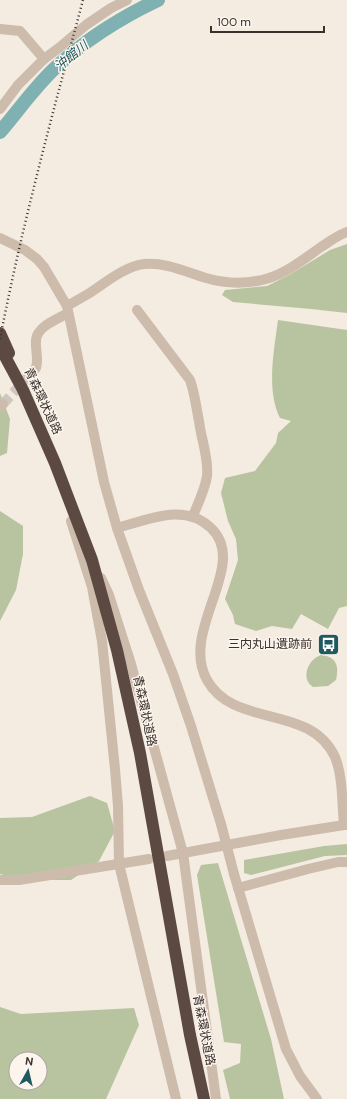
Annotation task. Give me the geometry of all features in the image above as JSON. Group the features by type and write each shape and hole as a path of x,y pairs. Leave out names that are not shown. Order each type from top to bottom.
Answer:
{"highway":[{"path":"0,333 7,347 17,378"},
{"name":"青森環状道路","path":"0,347 23,390 56,463 92,560 117,650 134,722 190,1035 204,1099"},
{"path":"0,357 23,390"}],"street":[{"path":"0,109 18,85 44,59 60,48 86,25 111,8 127,0"},
{"path":"0,28 20,31 44,59"},
{"path":"36,368 38,360 36,339 39,330 117,275 143,264 157,264 207,278 243,284 275,276 292,268 329,242 347,232"},
{"path":"0,238 25,250 37,259 44,267 68,309 104,482 117,528 139,590 192,726 286,1049 300,1076 317,1099"},
{"path":"137,310 190,380 195,392 207,466 207,475 193,516"},
{"path":"56,463 60,488 92,587 102,641 118,806 119,864 176,1099"},
{"path":"117,528 168,514 178,513 193,516 212,528 220,540 223,553 223,564 221,575 200,641 200,664 204,675 218,695 230,703 300,724 321,736 335,757 339,771 345,825 167,856"},
{"path":"92,560 109,594 131,664 183,853 216,1099"},
{"path":"0,880 20,880 149,859"},
{"path":"238,888 308,869 338,862 347,862"}],"green space":[{"path":"347,244 347,313 233,302 222,295 225,290 267,286 289,275 330,250"},
{"path":"278,320 347,330 347,606 339,608 328,629 301,614 292,629 272,626 256,631 235,624 233,615 225,599 238,560 236,539 228,521 221,493 225,478 255,471 276,443 278,433 291,421 280,418 273,395 272,370"},
{"path":"0,393 10,419 7,453 0,456"},
{"path":"0,511 23,526 23,554 16,590 0,621"},
{"path":"321,655 331,658 336,663 336,680 328,686 313,687 307,679 307,670 312,661"},
{"path":"90,796 107,803 115,831 99,861 71,880 14,878 0,874 0,818 32,817"},
{"path":"347,844 347,855 325,856 251,875 244,873 244,860 324,846"},
{"path":"218,863 271,1039 284,1099 230,1099 223,1070 240,1063 241,1044 224,1042 197,875 201,865"},
{"path":"0,1007 21,1014 134,1008 139,1025 106,1099 0,1099"}],"waterway":[{"name":"沖館川","path":"0,132 40,84 66,58 103,30 158,0"}],"tunnel":[{"path":"3,404 36,368"}],"railway":[{"path":"0,339 28,211 83,0"}],"place":[{"name":"三内丸山遺跡前","path":"328,644"}]}
